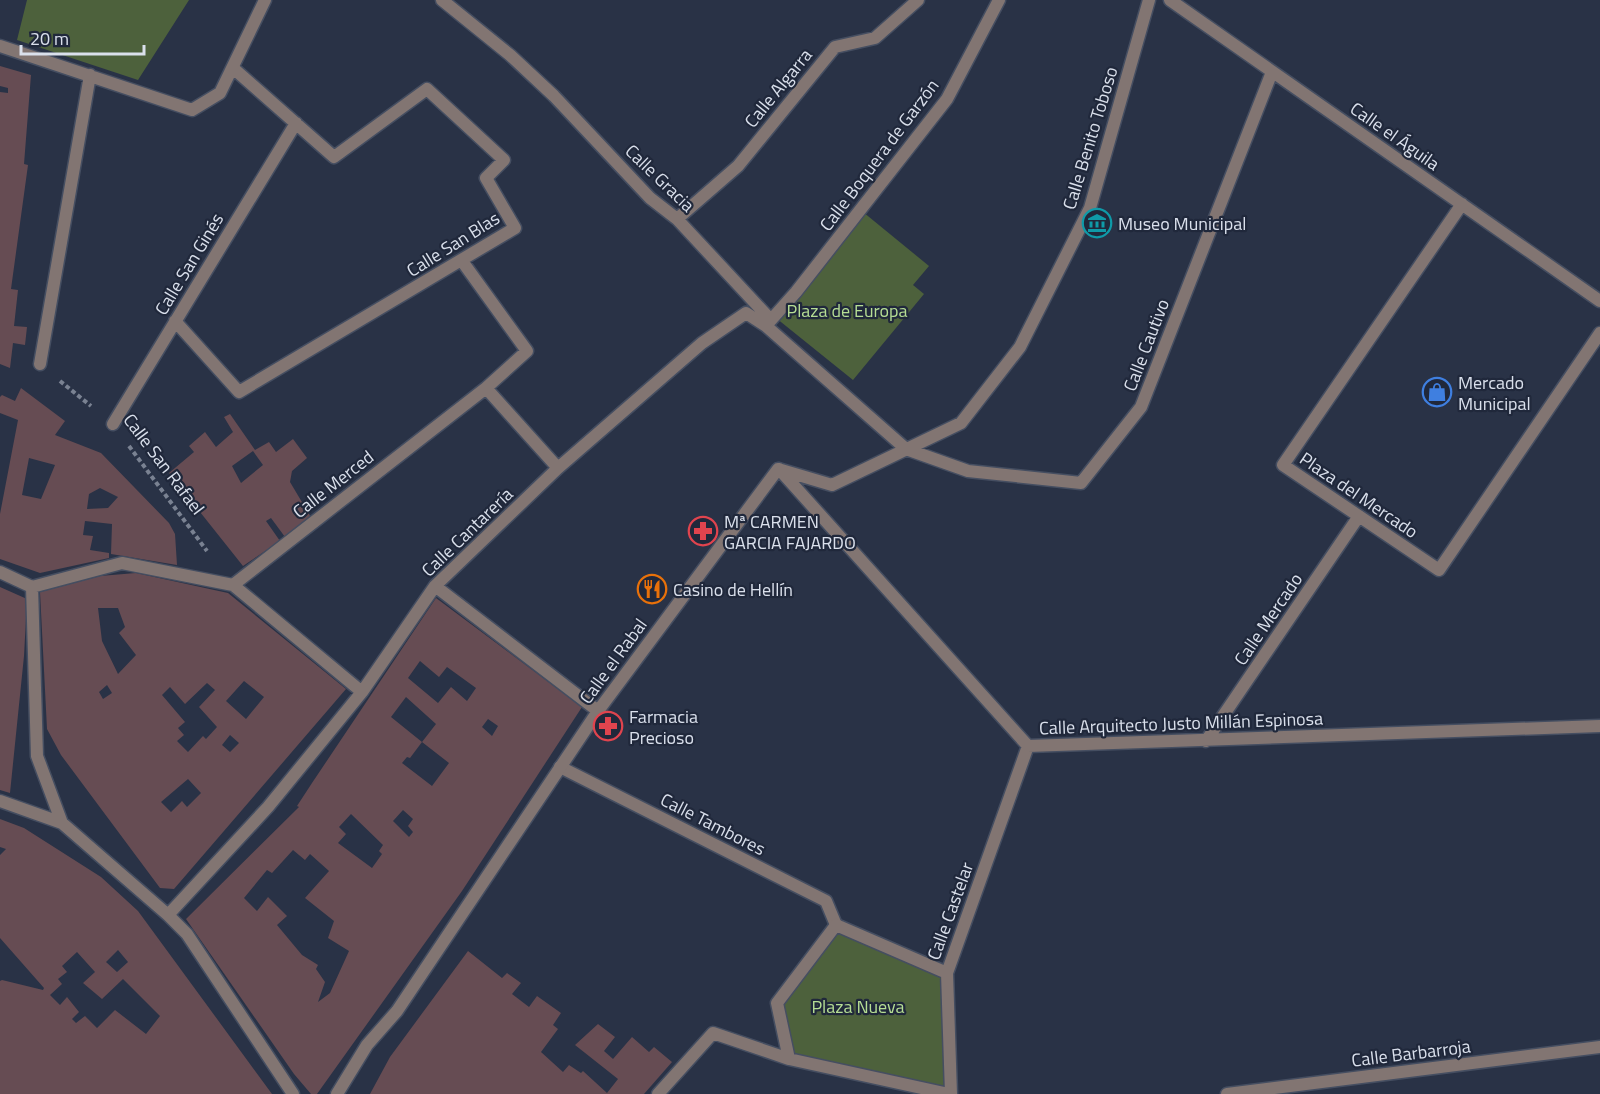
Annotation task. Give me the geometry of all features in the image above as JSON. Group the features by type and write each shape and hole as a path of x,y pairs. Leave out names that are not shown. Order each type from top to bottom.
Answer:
{"street":[{"path":"0,46 192,110 219,93 265,0"},
{"name":"Calle Gracia","path":"442,0 510,55 554,96 650,198 677,219 768,323 906,449"},
{"name":"Calle Algarra","path":"677,219 738,166 835,47 875,38 918,0"},
{"name":"Calle Boquera de Garzón","path":"768,323 796,292 947,99 999,0"},
{"name":"Calle Benito Toboso","path":"906,449 961,423 1020,347 1090,208 1149,0"},
{"name":"Calle el Águila","path":"1170,0 1600,301"},
{"name":"Calle San Blas","path":"175,321 239,392 515,228 486,178 504,160 427,89 334,157 233,68"},
{"name":"Calle Cautivo","path":"906,449 968,471 1081,483 1141,407 1272,72"},
{"path":"40,364 90,75"},
{"name":"Calle San Ginés","path":"113,424 296,123"},
{"name":"Plaza del Mercado","path":"1462,204 1283,465 1439,570 1600,333"},
{"name":"Calle Merced","path":"233,585 486,388 527,351 462,261"},
{"name":"Calle Cantarería","path":"168,915 268,807 362,692 435,586 558,468 711,337 746,313 768,323"},
{"path":"486,388 558,468"},
{"path":"778,468 832,485 906,449"},
{"name":"Calle el Rabal","path":"338,1094 368,1045 397,1011 598,711 778,468"},
{"name":"Calle Arquitecto Justo Millán Espinosa","path":"778,468 1028,746 1600,726"},
{"name":"Calle Mercado","path":"1206,741 1359,516"},
{"path":"0,572 32,586 122,563 233,585 362,692"},
{"path":"32,586 37,756 62,823"},
{"path":"435,586 598,711"},
{"name":"Calle Castelar","path":"950,1094 947,973 1028,746"},
{"name":"Calle Tambores","path":"560,767 826,901 836,925"},
{"path":"0,801 62,823 168,915 187,934 293,1094"},
{"path":"789,1059 777,1003 836,925 947,973"},
{"path":"658,1094 713,1033 789,1059 950,1094"},
{"name":"Calle Barbarroja","path":"1227,1094 1600,1047"}],"path":[{"name":"Calle San Rafael","path":"40,364 113,424 233,585"}],"green space":[{"path":"27,0 189,0 138,80 17,40"},
{"name":"Plaza de Europa","path":"863,212 929,266 913,285 924,294 853,380 776,318"},
{"name":"Plaza Nueva","path":"836,925 947,973 951,1094 789,1059 777,1003"}],"building":[{"path":"0,66 31,75 24,164 28,165 11,289 18,290 14,326 27,327 25,345 13,343 10,368 0,364 0,92 8,93 8,88 0,86"},
{"path":"21,388 65,421 55,435 101,453 169,523 175,534 177,565 111,554 112,524 85,521 83,535 93,536 90,550 109,553 109,558 40,573 0,559 0,514 18,420 0,413 0,397 2,395 15,401","holes":["29,458 55,465 41,499 22,495","100,488 118,497 108,508 87,509 89,494"]},
{"path":"230,414 255,450 269,442 276,452 293,439 307,458 292,471 290,482 312,519 285,537 271,518 266,521 280,541 243,566 169,473 194,452 189,446 205,432 216,447 233,432 224,417","holes":["253,451 263,465 241,483 232,466"]},
{"path":"136,573 228,593 346,689 174,889 160,888 61,755 47,729 40,592 100,576","holes":["98,608 118,608 125,627 119,633 136,655 118,674 102,641","244,681 264,697 246,719 226,701","207,683 215,690 199,707 217,727 206,739 203,736 188,752 177,741 184,735 178,728 185,722 162,695 170,687 185,704","107,685 112,693 103,699 99,692","230,735 239,743 230,752 222,745","188,779 201,793 187,807 182,801 171,812 161,802"]},
{"path":"0,587 27,599 24,656 10,793 0,790"},
{"path":"436,598 582,707 462,891 317,1094 311,1094 294,1074 186,919 299,807 297,806","holes":["420,661 439,677 447,667 476,688 467,701 451,687 438,703 408,678","406,697 436,724 422,742 391,717","488,719 498,726 492,736 482,727","422,742 449,763 432,786 402,763 407,757 410,758","403,810 413,819 408,826 413,832 409,837 393,821","351,814 383,845 379,851 382,854 372,868 338,843 346,834 339,827","293,850 305,860 310,854 329,871 305,898 334,921 328,938 349,951 330,993 318,1002 325,982 316,969 318,965 302,955 277,925 287,916 268,897 257,911 244,898 267,870 272,873"]},
{"path":"0,819 24,828 101,877 138,911 272,1094 0,1094 0,981 43,990 44,988 0,938 0,855 6,849 0,847","holes":["118,950 128,962 117,972 106,962","77,952 95,972 83,983 102,999 123,979 160,1016 146,1034 115,1010 97,1028 85,1016 76,1023 72,1019 79,1012 67,997 60,1005 50,995 62,984 58,979 67,972 62,966"]},
{"path":"468,951 502,978 507,973 521,983 512,994 529,1007 537,996 561,1013 553,1025 558,1029 541,1052 563,1072 569,1065 581,1073 583,1071 607,1093 618,1079 575,1045 598,1024 615,1037 604,1051 613,1059 632,1037 649,1052 654,1047 672,1062 644,1094 370,1094 390,1057"}],"place":[{"name":"Museo Municipal","path":"1097,223"},
{"name":"Mercado Municipal","path":"1437,392"},
{"name":"Mª CARMEN GARCIA FAJARDO","path":"703,531"},
{"name":"Casino de Hellín","path":"652,589"},
{"name":"Farmacia Precioso","path":"608,726"}]}
